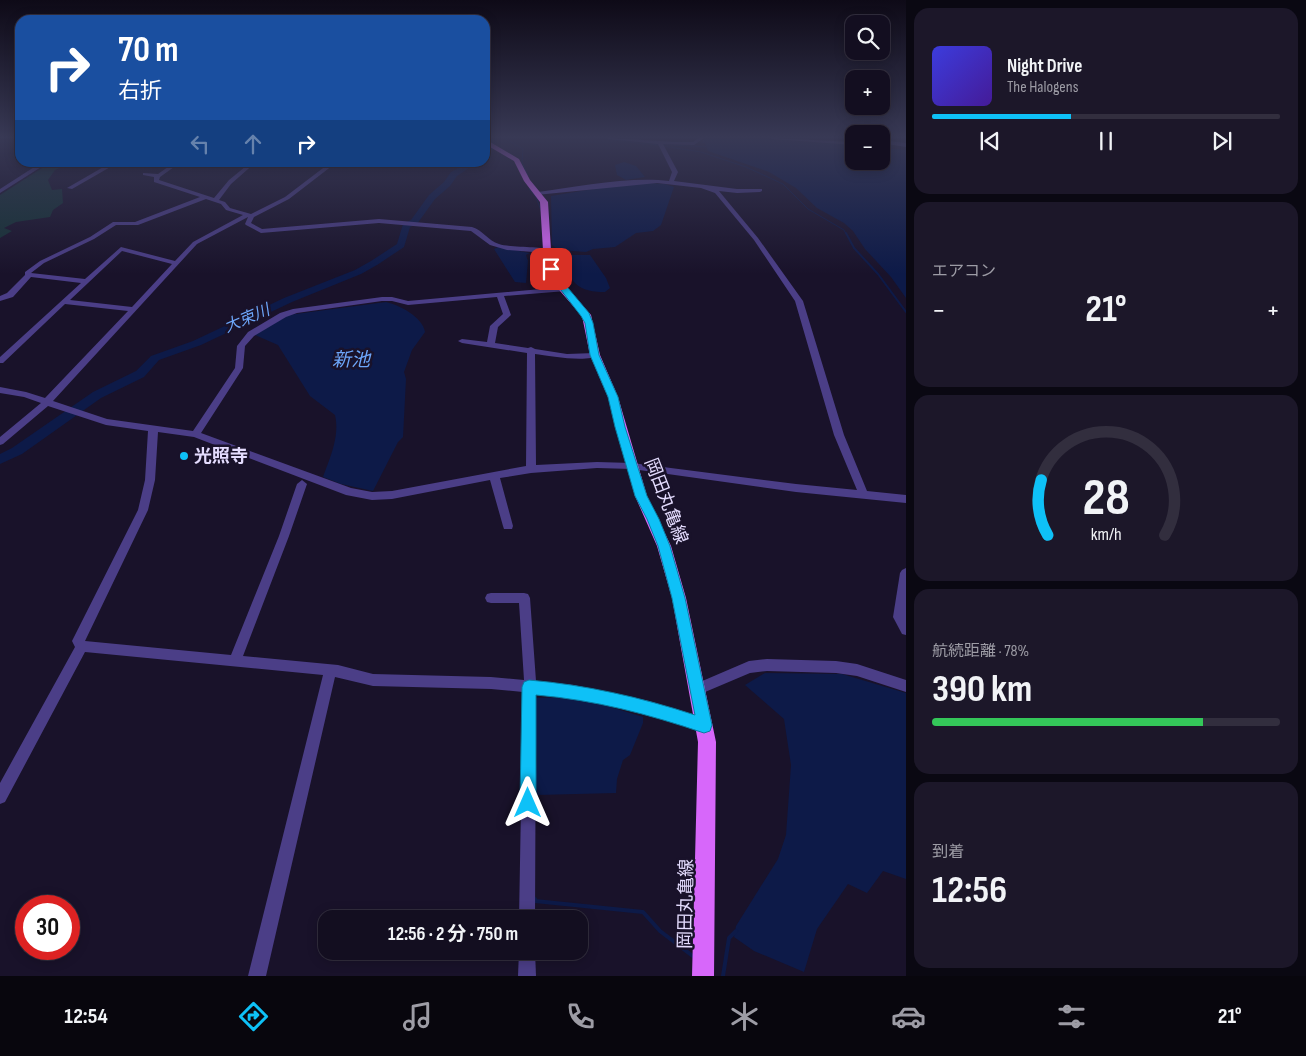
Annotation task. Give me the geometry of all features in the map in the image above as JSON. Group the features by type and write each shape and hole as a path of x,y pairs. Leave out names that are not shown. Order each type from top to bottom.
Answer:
{"main road":[{"name":"岡田丸亀線","path":"529,184 545,205 547,250 551,269 563,289 586,315 589,323 595,355 613,397 641,496 664,546 679,598 707,742 703,976"}],"street":[{"path":"0,191 12,184"},
{"path":"70,188 78,184"},
{"path":"164,184 215,200 228,209 250,215"},
{"path":"215,200 224,192 229,184"},
{"path":"0,442 46,403 195,243 287,198 306,184"},
{"path":"538,194 609,185 639,184"},
{"path":"681,184 737,191 760,190"},
{"path":"709,188 717,192 756,239 799,301 839,435 864,496"},
{"path":"0,299 10,295 29,275 27,273 42,262 92,238 115,223 136,224 205,197"},
{"path":"250,215 248,224 261,231 371,221 411,223 472,229 480,233 488,242 499,246 530,251 547,250"},
{"path":"0,360 121,249 176,263"},
{"path":"29,275 86,281"},
{"path":"196,434 239,368 239,350 246,339 283,315 318,307 392,299 408,303 563,289"},
{"path":"491,344 494,326 507,315 500,294"},
{"path":"64,302 134,309"},
{"path":"462,341 531,349 567,356 595,355"},
{"path":"531,349 531,469"},
{"path":"0,390 19,393 106,422 196,434 342,489 372,496 411,492 531,469 574,465 632,466 864,496 906,499"},
{"path":"153,428 153,463 149,491 143,510 78,642 82,646 338,671 373,680 491,683 574,691 649,707 704,725"},
{"path":"494,476 508,526"},
{"path":"235,661 284,536 302,484"},
{"path":"906,573 900,611 901,622 906,630"},
{"path":"490,598 524,598 530,677 527,910"},
{"path":"0,797 82,646"},
{"path":"698,689 749,668 767,665 836,667 878,676 906,686"},
{"path":"256,976 330,671"},
{"path":"527,960 527,976"}],"green space":[{"path":"18,184 49,184 52,190 62,189 63,203 53,210 50,217 16,222 4,228 12,231 0,238 0,195"}],"water":[{"path":"658,184 674,187 661,225 653,231 636,233 615,247 593,249 586,252 559,250 552,245 551,196 611,186"},
{"path":"788,184 906,184 906,298 891,277 865,249 853,231 844,223 817,208 796,188"},
{"path":"498,247 530,253 526,255 528,261 526,283 515,282 494,249"},
{"path":"590,255 606,278 610,288 605,292 585,289 577,285 571,277 558,271 555,266 558,256"},
{"name":"新池","path":"386,302 410,312 420,321 425,332 412,350 404,372 406,379 403,437 398,442 373,491 341,484 323,477 335,439 335,415 310,396 278,345 255,335 288,315"},
{"path":"765,673 842,674 906,693 906,879 883,871 867,893 848,884 817,929 804,972 754,951 734,937 736,926 778,859 786,835 791,765 784,719 745,685"},
{"path":"572,697 643,717 643,723 630,755 623,760 617,779 616,793 537,795 535,789 537,759 533,700 535,698"}],"waterway":[{"name":"大束川","path":"0,459 17,451 97,395 140,374 155,358 197,343 288,300 358,272 374,263 401,245 406,226 414,222 432,197 447,184"},
{"path":"782,184 808,209 844,230 846,234"},
{"path":"529,189 536,197 542,213"},
{"path":"846,233 854,248 878,274 906,312"},
{"path":"535,899 535,901 643,912 660,931 694,957"},
{"path":"723,976 729,938 736,931"}],"place":[{"name":"光照寺","path":"184,456"}],"route":[{"path":"528,803 529,687 574,691 649,707 704,725 679,598 664,546 641,496 613,397 595,355 586,315 563,289 551,269"}]}
